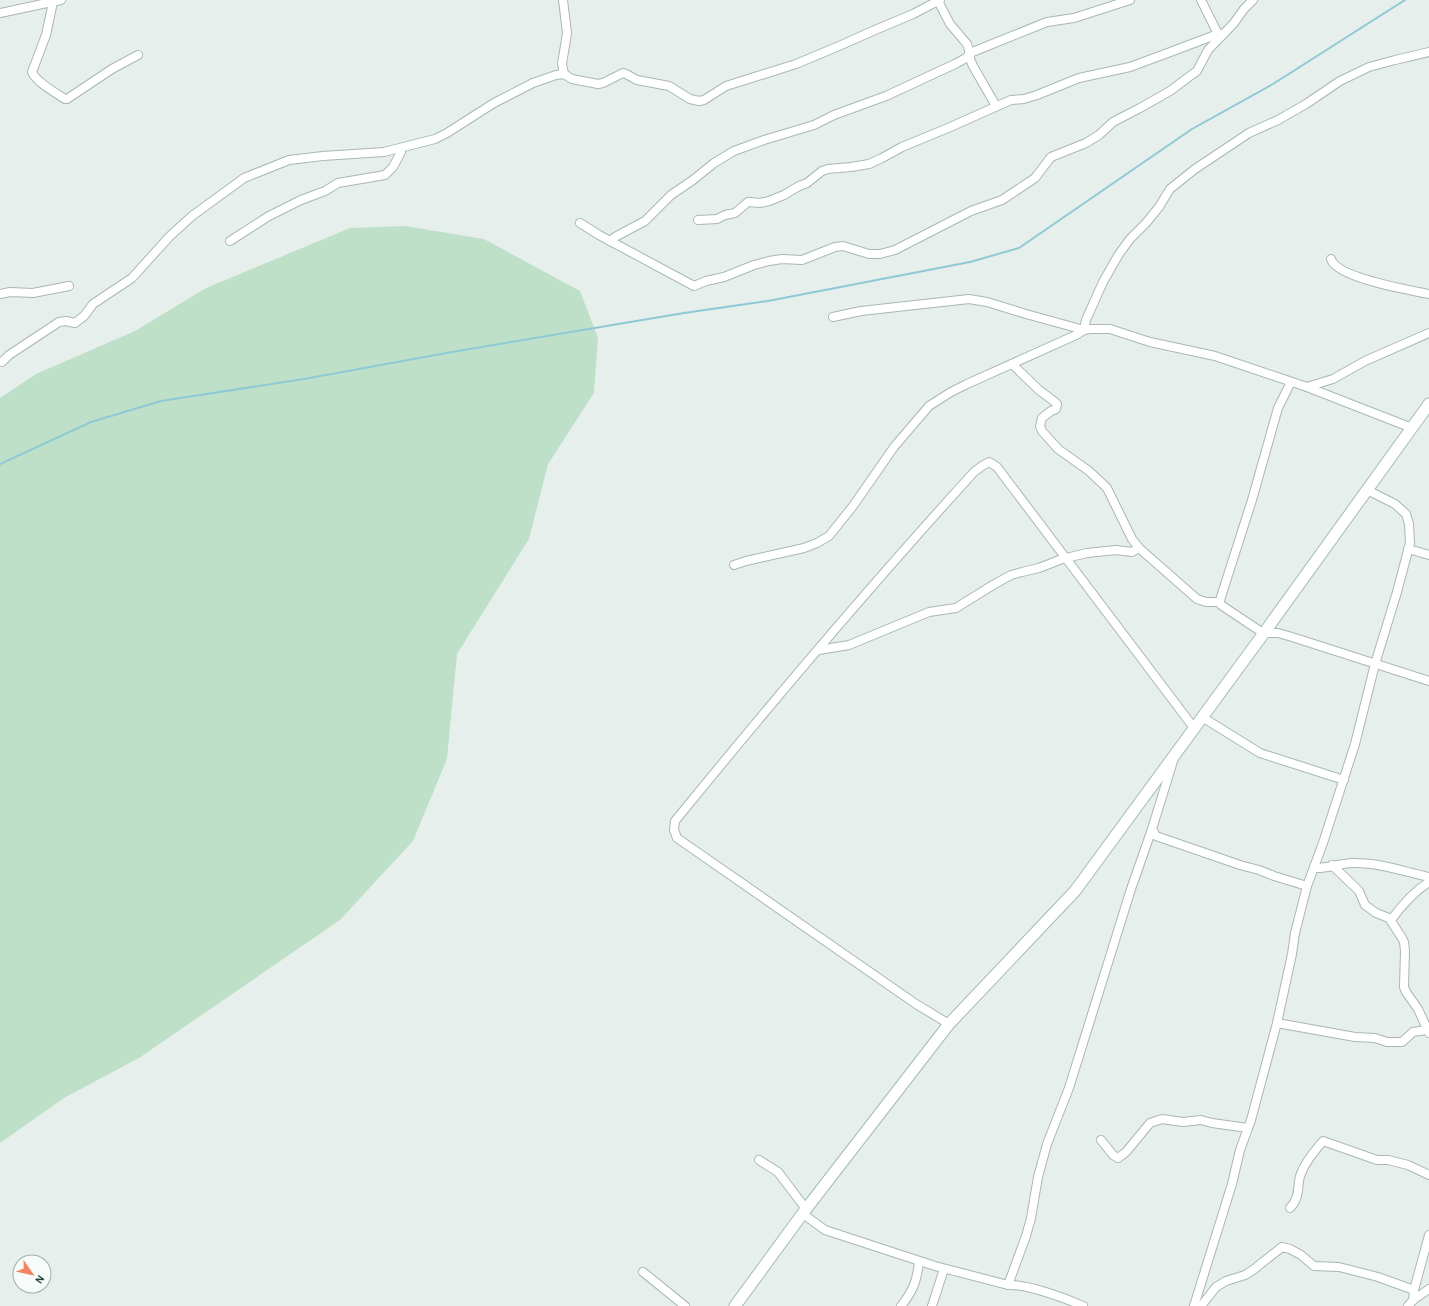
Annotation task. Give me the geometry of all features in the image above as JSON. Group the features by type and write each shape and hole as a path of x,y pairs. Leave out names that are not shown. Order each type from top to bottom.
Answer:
{"street":[{"path":"563,0 567,33 562,64 564,74"},
{"path":"610,241 645,221 671,195 714,163 734,151 814,125 834,115 886,96 955,64 966,58 970,53 1047,22 1074,18 1130,0"},
{"path":"1201,0 1220,34"},
{"path":"580,223 610,241 694,286 706,281 724,277 754,265 782,259 802,260 835,247 843,246 869,254 880,254 895,250 972,211 1002,200 1035,178 1051,157 1086,143 1099,135 1113,122 1170,91 1197,71 1208,50 1220,34 1234,23 1244,9 1253,0"},
{"path":"0,13 57,1 32,72 44,85 65,99 112,69 138,55"},
{"path":"2,362 9,354 59,322 66,321 76,323 80,320 93,304 132,278 170,236 192,216 244,178 289,160 384,152 435,139 507,96 533,83 556,74 564,74 572,79 594,84 603,83 623,73 637,80 669,86 690,99 700,101 726,86 796,64 913,14 939,1 950,24 967,44 973,66 996,106"},
{"path":"698,220 717,219 725,215 735,213 748,202 760,203 769,201 807,183 822,171 828,169 869,164 902,147 1011,100 1024,99 1037,95 1079,78 1136,65 1220,34"},
{"path":"1084,330 1086,320 1103,282 1119,254 1159,207 1170,189 1196,169 1249,133 1278,120 1306,104 1340,81 1369,67 1429,52"},
{"path":"230,241 269,216 301,200 325,191 338,183 385,175 394,167 401,152 401,148"},
{"path":"1331,259 1335,265 1351,274 1369,281 1429,294"},
{"path":"0,294 10,292 33,293 69,286"},
{"path":"832,317 861,311 969,299 987,302 1084,330"},
{"path":"734,565 804,548 829,536 853,506 894,447 930,406 951,392 1084,330 1098,328 1123,333 1150,342 1215,356 1307,387 1412,428"},
{"path":"1307,387 1333,379 1365,361 1429,333"},
{"path":"1012,364 1039,390 1057,404 1056,409 1042,418 1040,426 1042,431 1058,449 1089,471 1106,488 1132,539 1139,548 1198,599 1206,602 1220,602"},
{"path":"1220,602 1252,500 1278,408 1291,382"},
{"path":"735,1306 804,1212 949,1024 1075,891 1429,404"},
{"path":"949,1024 897,991 677,838 674,830 675,821 742,739 932,518 974,472 989,462 997,467 1194,728"},
{"path":"1194,1306 1232,1184 1240,1150 1248,1128 1277,1023 1295,933 1307,886 1355,744 1375,664 1397,592 1408,549 1410,536 1406,514 1396,504 1367,490"},
{"path":"818,650 849,645 924,614 956,608 1012,575 1066,559 1116,550 1132,552 1139,548"},
{"path":"1408,549 1429,555"},
{"path":"1220,602 1221,605 1264,633 1278,633 1292,636 1429,681"},
{"path":"1202,718 1260,753 1344,780"},
{"path":"1008,1285 1032,1218 1038,1177 1047,1144 1069,1088 1131,889 1152,829 1175,755"},
{"path":"1152,829 1156,836 1307,886"},
{"path":"1314,868 1357,863 1399,869 1429,877"},
{"path":"1277,1023 1355,1037 1375,1038 1387,1042 1402,1042 1413,1032 1428,1032 1418,1009 1404,987 1404,942 1390,920 1385,916 1376,913 1365,905 1359,891 1332,866"},
{"path":"1390,920 1402,904 1418,888 1429,882"},
{"path":"1101,1140 1113,1155 1118,1158 1126,1152 1150,1123 1162,1119 1183,1122 1201,1120 1248,1128"},
{"path":"1290,1208 1296,1202 1301,1175 1306,1163 1323,1141 1377,1160 1388,1160 1408,1165 1429,1175"},
{"path":"759,1160 778,1172 804,1212 825,1230 918,1262 1008,1285 1017,1285 1069,1300 1083,1306"},
{"path":"1411,1303 1429,1234"},
{"path":"1201,1306 1216,1287 1226,1281 1245,1275 1282,1247 1290,1249 1301,1255 1314,1266 1339,1267 1378,1277 1414,1290"},
{"path":"901,1306 909,1297 914,1287 918,1262"},
{"path":"932,1306 944,1269"},
{"path":"643,1272 684,1306"},
{"path":"1411,1303 1429,1289"}],"green space":[{"path":"405,226 484,239 580,291 598,338 594,393 548,464 529,539 457,654 447,759 413,841 340,920 139,1058 64,1098 0,1143 0,398 36,374 135,331 206,288 350,228"}],"waterway":[{"path":"0,464 91,422 161,401 304,379 452,352 684,313 768,301 970,262 1019,248 1192,129 1273,84 1405,0"}]}
